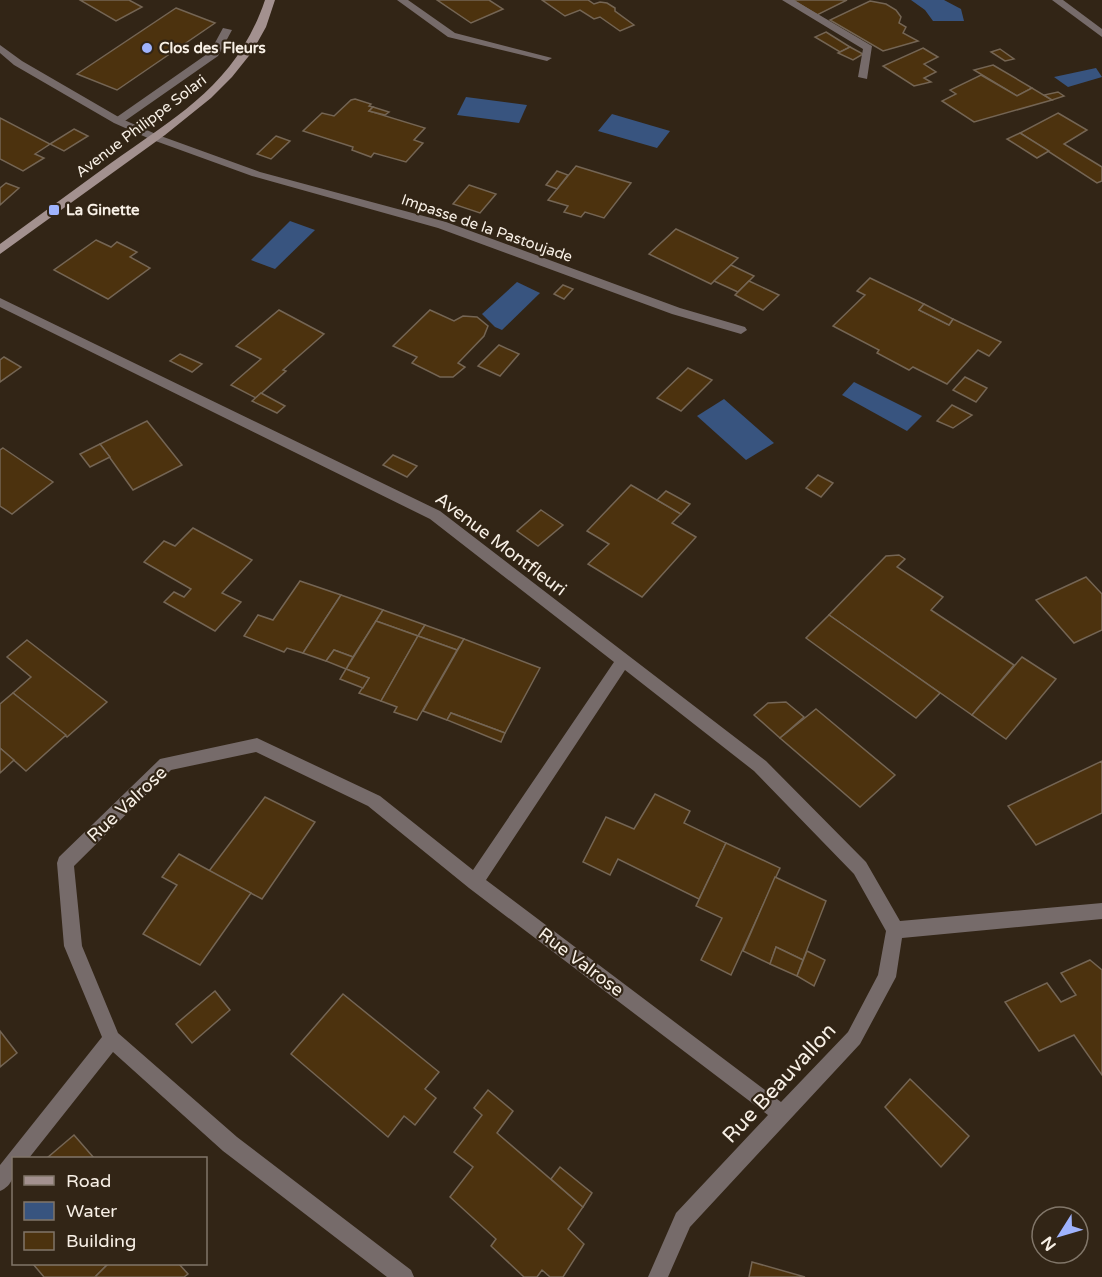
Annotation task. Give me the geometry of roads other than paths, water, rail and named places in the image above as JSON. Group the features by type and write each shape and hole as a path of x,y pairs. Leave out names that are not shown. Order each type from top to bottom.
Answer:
{"main road":[{"name":"Avenue Philippe Solari","path":"0,250 154,138 216,88 240,62 255,40 270,0"}],"street":[{"path":"402,0 452,35 548,58"},
{"path":"788,0 868,48 863,76"},
{"path":"1057,0 1102,34"},
{"path":"118,121 214,54 227,30"},
{"name":"Impasse de la Pastoujade","path":"0,48 18,63 118,121 154,138 256,174 442,225 676,311 741,330"},
{"name":"Avenue Montfleuri","path":"0,302 435,515 760,766 860,868 895,930"},
{"path":"475,882 623,661"},
{"name":"Rue Valrose","path":"404,1277 230,1144 112,1039 73,946 65,863 166,764 257,745 374,801 475,882 782,1113"},
{"path":"895,930 1102,911"},
{"name":"Rue Beauvallon","path":"657,1277 683,1220 854,1038 886,977 895,930"},
{"path":"18,1157 112,1039"},
{"path":"0,1180 12,1165"}],"water":[{"path":"911,0 944,0 961,9 964,21 933,21 925,10"},
{"path":"1096,68 1102,77 1068,87 1054,77"},
{"path":"466,97 527,105 519,123 457,115"},
{"path":"612,114 670,131 657,148 598,131"},
{"path":"290,221 315,230 275,269 251,260"},
{"path":"517,282 540,293 502,330 495,327 482,314"},
{"path":"854,382 922,416 907,431 842,395"},
{"path":"724,399 774,443 746,460 697,416"}],"place":[{"name":"Clos des Fleurs","path":"147,48"},
{"name":"La Ginette","path":"54,210"}]}
